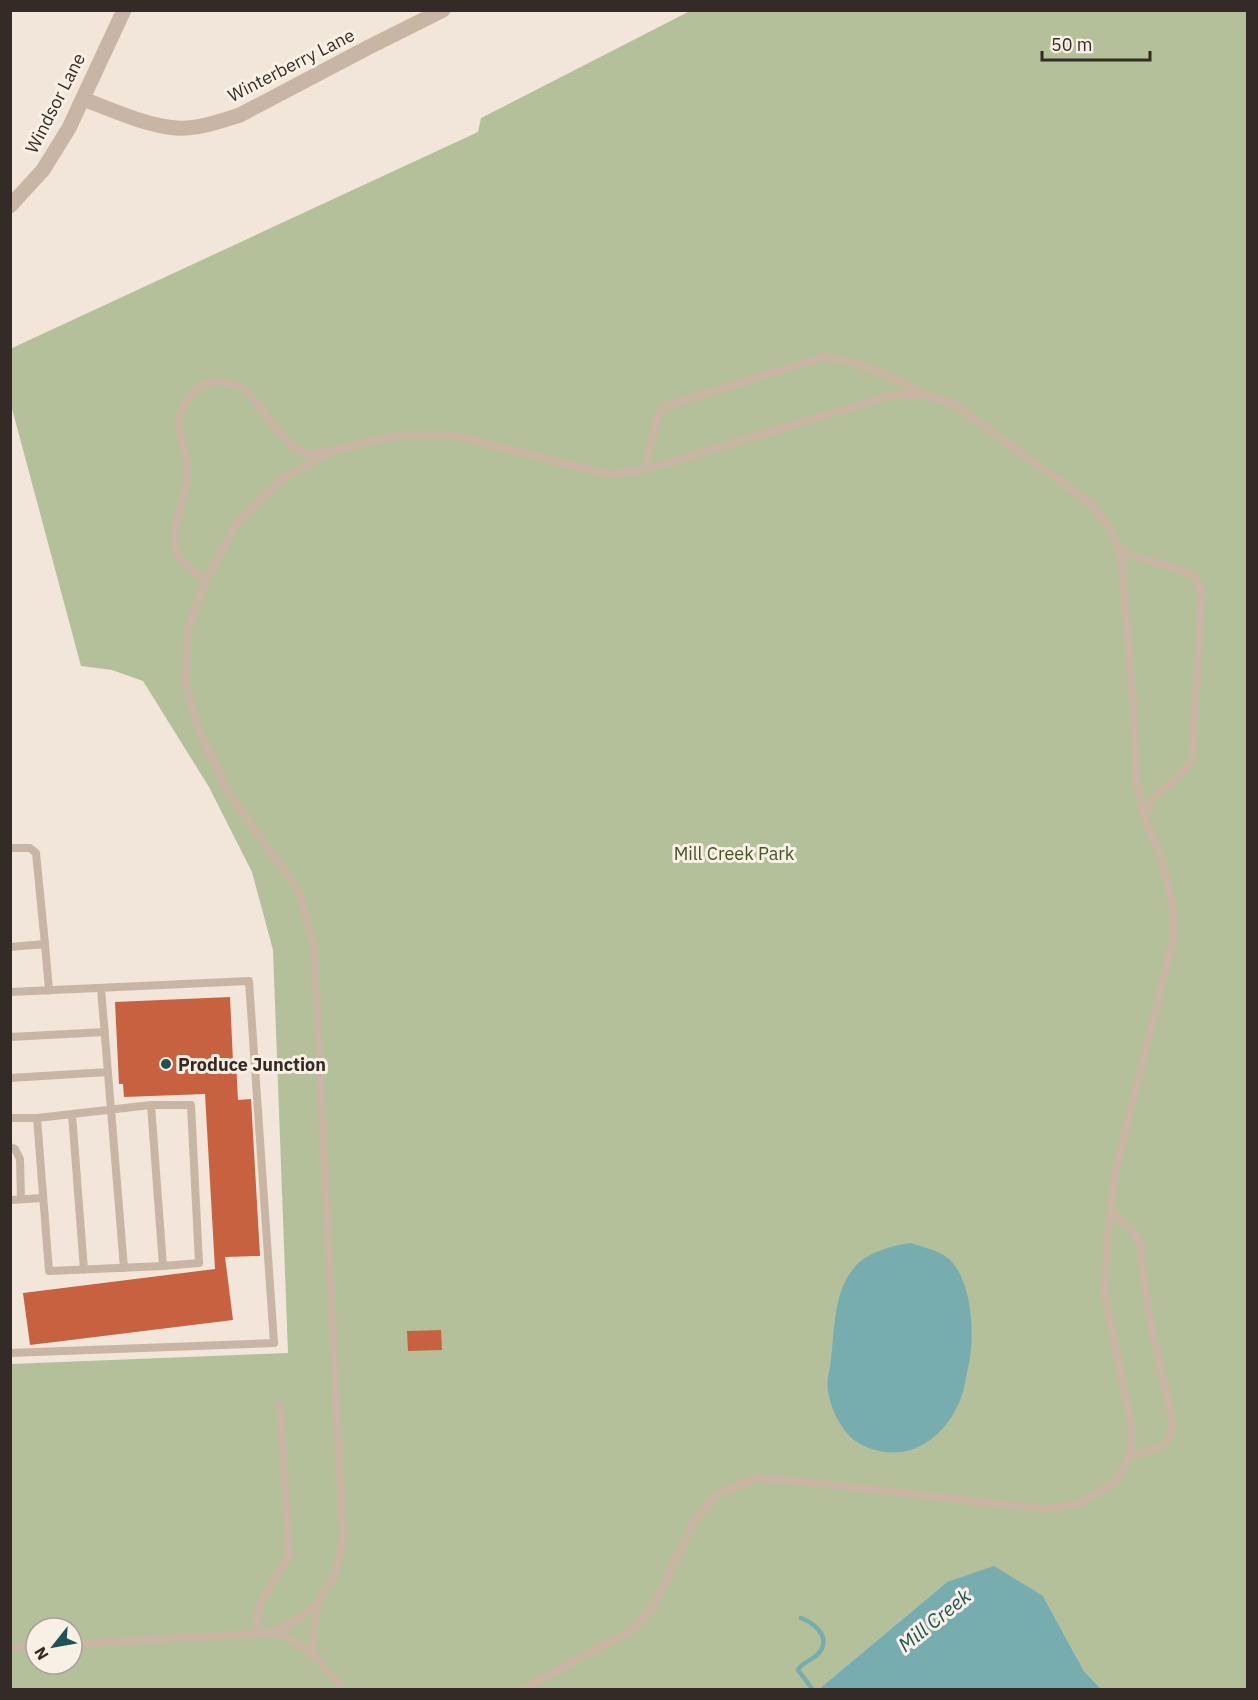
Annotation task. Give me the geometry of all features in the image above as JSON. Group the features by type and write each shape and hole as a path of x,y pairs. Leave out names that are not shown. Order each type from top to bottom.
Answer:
{"street":[{"name":"Windsor Lane","path":"10,206 43,170 69,128 124,10"},
{"name":"Winterberry Lane","path":"83,99 138,120 177,128 217,122 240,115 369,46 443,10"}],"lane":[{"path":"521,1689 631,1631 653,1607 695,1520 716,1495 756,1478 1045,1509 1078,1504 1115,1482 1130,1455 1132,1428 1105,1296 1111,1211 1114,1178 1174,936 1173,909 1162,860 1144,817 1136,778 1134,716 1120,551 1108,525 1090,503 954,404 926,395 858,363 839,357 821,358 666,406 657,418 645,470"},
{"path":"206,580 191,570 176,551 176,525 185,494 188,472 180,417 188,396 211,382 232,382 243,388 288,442 307,455 399,435 454,435 607,474 645,470 892,395 926,395"},
{"path":"272,1633 300,1618 317,1604 336,1572 343,1536 314,947 300,893 228,792 200,733 186,685 188,628 206,580 238,520 285,477 338,449"},
{"path":"1120,551 1142,560 1172,566 1194,576 1202,593 1192,760 1179,776 1152,799 1144,817"},
{"path":"10,848 30,848 36,853 49,991"},
{"path":"10,947 45,944"},
{"path":"10,992 249,981 274,1343 10,1353"},
{"path":"101,988 124,1268"},
{"path":"10,1036 105,1032"},
{"path":"10,1078 108,1072"},
{"path":"151,1105 163,1266"},
{"path":"10,1118 37,1118 151,1105 191,1105 199,1263 49,1271 37,1118"},
{"path":"72,1114 84,1270"},
{"path":"10,1147 15,1149 20,1159 21,1199"},
{"path":"10,1200 43,1198"},
{"path":"1111,1211 1133,1231 1141,1245 1152,1331 1173,1422 1173,1435 1168,1441 1148,1452 1130,1455"},
{"path":"257,1633 258,1611 271,1585 283,1569 289,1554 280,1406"},
{"path":"312,1653 317,1604"},
{"path":"84,1643 272,1633 286,1637 312,1653 344,1689"}],"green space":[{"name":"Mill Creek Park","path":"690,11 1247,11 1247,1689 1101,1689 1084,1671 1043,1596 947,1582 819,1689 11,1689 11,1364 288,1353 273,950 252,872 209,787 143,681 112,670 81,666 11,405 10,349 478,132 481,118"}],"water":[{"path":"911,1243 941,1253 957,1268 963,1280 970,1308 971,1351 961,1398 949,1421 932,1439 921,1446 898,1452 885,1452 869,1448 854,1440 843,1428 832,1407 827,1383 834,1324 842,1289 854,1268 865,1258 880,1251"},
{"name":"Mill Creek","path":"994,1566 1043,1596 1084,1671 1101,1689 819,1689 947,1582"}],"building":[{"path":"230,997 233,1062 236,1062 238,1100 251,1099 260,1256 225,1257 233,1320 30,1345 23,1293 215,1269 205,1094 124,1097 123,1084 119,1084 115,1002"},
{"path":"441,1330 442,1350 408,1351 407,1331"}],"waterway":[{"path":"801,1618 817,1628 823,1638 822,1649 798,1670 813,1690"}],"place":[{"name":"Produce Junction","path":"166,1064"}]}
